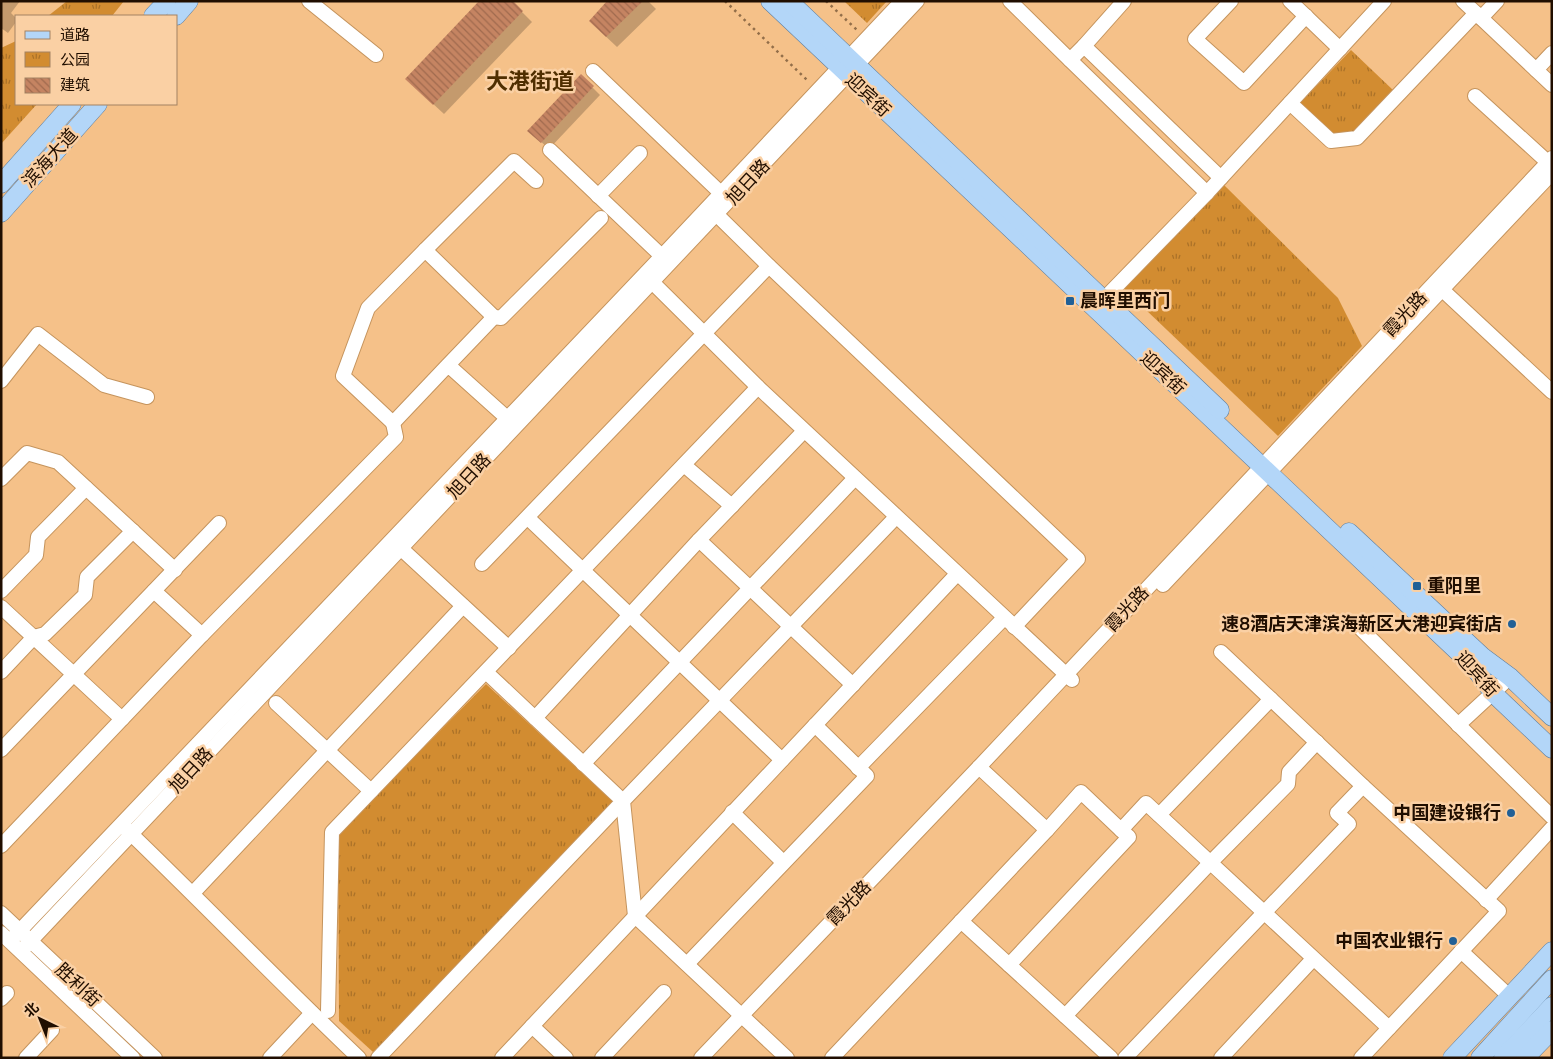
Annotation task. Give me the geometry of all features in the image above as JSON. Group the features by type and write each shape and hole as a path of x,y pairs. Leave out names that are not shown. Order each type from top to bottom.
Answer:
{"main road":[{"path":"154,15 166,1"},
{"path":"177,15 189,1"},
{"name":"迎宾街","path":"770,1 848,67 1104,299 1472,666 1493,693 1552,749"},
{"name":"迎宾街","path":"789,1 848,67 1269,465 1483,658 1510,677 1552,717"},
{"name":"滨海大道","path":"1,184 71,105"},
{"name":"滨海大道","path":"1,213 97,105"},
{"path":"1452,1058 1552,951"},
{"path":"1480,1058 1552,979"},
{"path":"1503,1058 1552,1006"},
{"path":"1525,1058 1552,1030"}],"street":[{"path":"310,1 376,55"},
{"name":"旭日路","path":"848,67 902,1"},
{"name":"旭日路","path":"5,937 20,930 120,824 396,544 848,67 917,1"},
{"path":"1010,1 1206,194"},
{"path":"1070,60 1124,1"},
{"path":"1231,1 1196,39 1244,83 1306,16"},
{"path":"1104,299 1206,194 1384,1"},
{"path":"1463,1 1552,85"},
{"path":"1290,103 1331,141 1357,138 1478,16 1497,1"},
{"path":"1294,2 1340,49"},
{"path":"1084,46 1221,178"},
{"path":"1536,70 1552,53"},
{"path":"593,71 725,197"},
{"path":"1475,96 1551,165"},
{"path":"550,150 666,260"},
{"path":"598,196 640,153"},
{"path":"1,846 202,635 396,437 393,423 343,376 368,308 514,161 536,181"},
{"name":"霞光路","path":"701,1058 745,1018 982,770 1551,165"},
{"path":"713,210 769,266 1078,559 858,768"},
{"path":"425,250 494,317 501,318 601,218"},
{"path":"482,564 769,266"},
{"path":"648,279 804,431 1069,677"},
{"name":"旭日路","path":"21,951 131,834 396,544 507,418 648,279"},
{"path":"1438,286 1552,392"},
{"path":"393,423 494,317"},
{"path":"1,381 38,334 104,385 147,397"},
{"path":"448,365 507,418"},
{"path":"328,1011 332,832 758,387"},
{"path":"535,718 699,540 804,431"},
{"path":"1,479 26,453 58,462 175,570"},
{"path":"684,464 732,506"},
{"path":"583,764 855,478"},
{"path":"1,591 36,555 38,537 86,488"},
{"path":"378,1058 896,517"},
{"path":"528,518 782,760"},
{"path":"1,750 219,523"},
{"path":"1,672 34,637 45,634 85,596 87,578 133,531"},
{"path":"699,540 853,685"},
{"path":"396,544 509,648"},
{"path":"502,1058 957,574"},
{"path":"154,591 202,635"},
{"path":"193,893 463,606"},
{"path":"1,607 122,719"},
{"path":"1358,626 1552,817"},
{"path":"1221,652 1499,911 1361,1058"},
{"path":"486,672 623,801 635,916 787,1058"},
{"path":"1458,725 1510,677"},
{"path":"1159,815 1271,699"},
{"path":"276,704 371,791"},
{"path":"687,964 867,776 814,725"},
{"path":"1065,1016 1288,784 1289,772 1317,742"},
{"path":"982,770 1046,830"},
{"path":"1125,1058 1350,824 1337,813 1363,786"},
{"path":"832,1058 1081,792 1129,837 1009,965"},
{"path":"1121,830 1146,803 1389,1028"},
{"path":"732,812 783,862"},
{"path":"120,824 193,893 359,1058"},
{"path":"1486,900 1552,828"},
{"name":"胜利街","path":"1,913 155,1058"},
{"path":"961,921 1111,1058"},
{"name":"胜利街","path":"5,937 133,1058"},
{"path":"1461,951 1509,996"},
{"path":"1221,1058 1313,959"},
{"path":"602,1058 664,992"},
{"path":"270,1058 312,1013"},
{"name":"霞光路","path":"712,1058 745,1018"},
{"path":"532,1026 566,1058"},
{"path":"26,1058 52,1030"}],"path":[{"path":"725,1 808,81"},
{"path":"826,1 857,30"}],"green space":[{"path":"67,1 124,1 113,15 49,15"},
{"path":"844,1 887,1 867,23"},
{"path":"15,41 15,105 36,105 1,144 1,48"},
{"path":"1351,50 1394,91 1356,132 1333,135 1299,104"},
{"path":"1223,184 1338,298 1362,346 1278,436 1123,288"},
{"path":"486,684 615,803 373,1052 339,1021 338,834"}],"building":[{"path":"479,1 513,1 523,11 433,105 405,79"},
{"path":"607,1 643,1 606,37 589,21"},
{"path":"581,74 594,86 541,143 527,131"}],"place":[{"name":"晨晖里西门","path":"1070,301"},
{"name":"重阳里","path":"1417,586"},
{"name":"速8酒店天津滨海新区大港迎宾街店","path":"1512,624"},
{"name":"中国建设银行","path":"1511,813"},
{"name":"中国农业银行","path":"1453,941"}],"district":[{"name":"大港街道","path":"530,82"}]}
